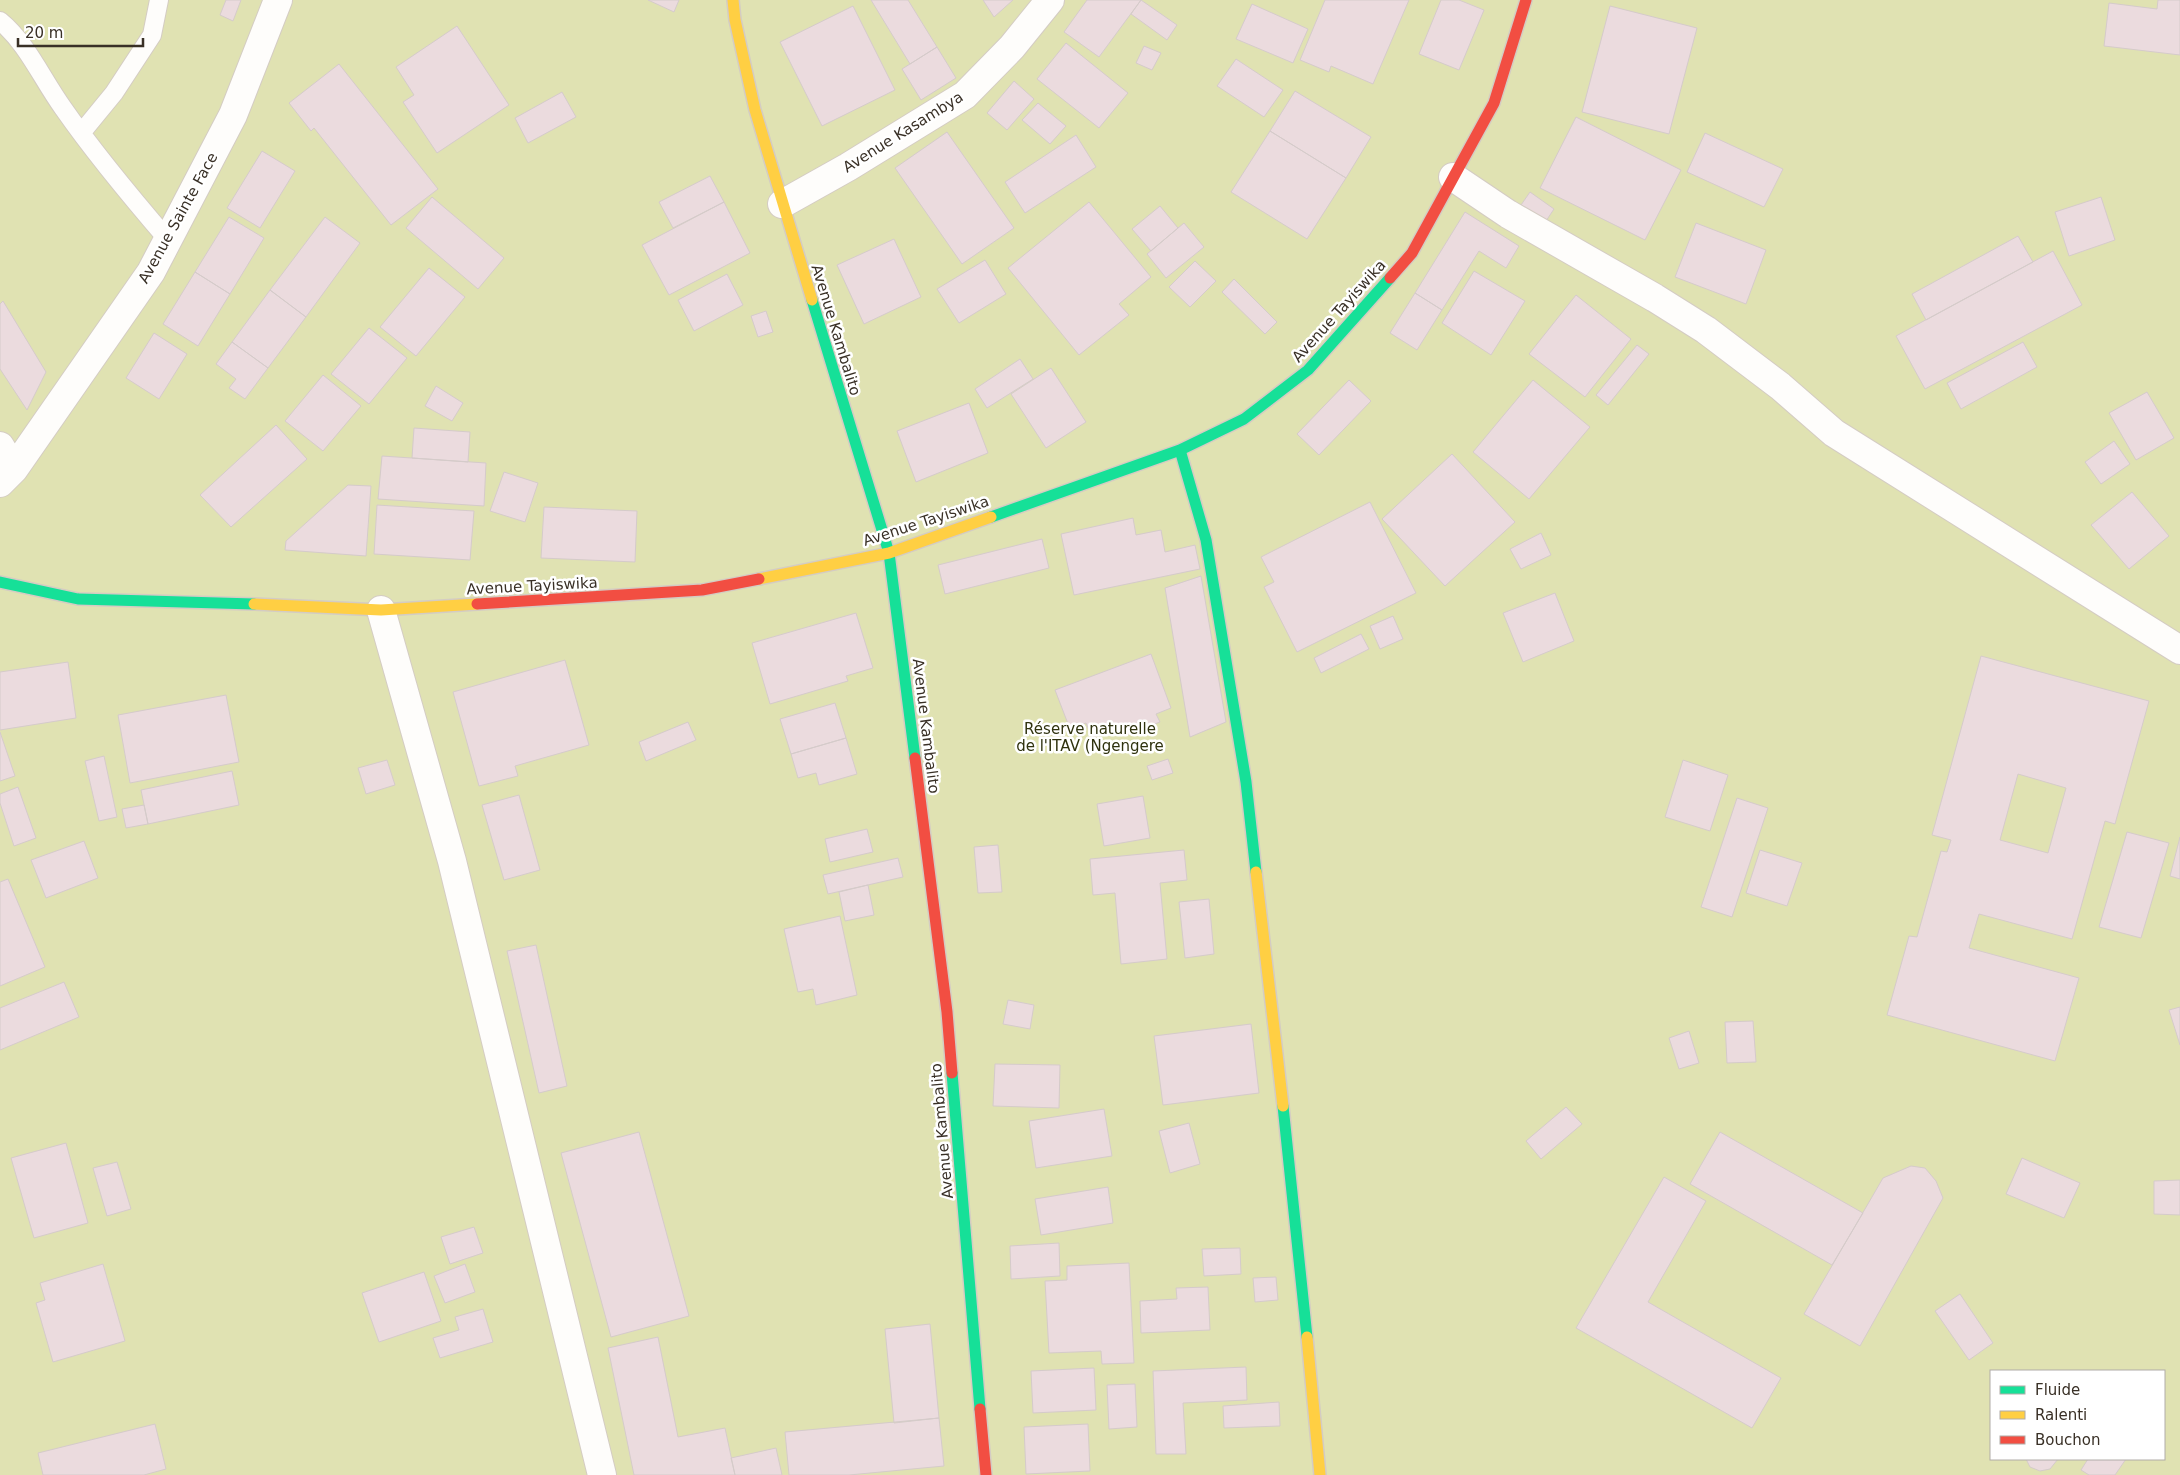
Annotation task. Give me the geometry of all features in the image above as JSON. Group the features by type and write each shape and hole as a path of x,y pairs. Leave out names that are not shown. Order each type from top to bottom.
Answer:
{"street":[{"name":"Avenue Sainte Face","path":"7,476 151,272 233,115 278,0"},
{"name":"Avenue Kambalito","path":"733,0 735,20 755,110 888,553 947,1012 986,1475"},
{"name":"Avenue Kasambya","path":"782,204 848,167 965,95 1012,47 1050,0"},
{"name":"Avenue Tayiswika","path":"0,582 78,599 380,610 702,590 888,553 1180,450 1244,419 1308,370 1412,252 1494,103 1526,0"},
{"path":"1453,177 1508,214 1655,298 1706,330 1780,386 1834,433 2180,650"},
{"path":"0,446 7,476"},
{"path":"1180,450 1206,540 1246,782 1294,1200 1320,1475"},
{"path":"380,610 452,861 602,1475"}],"lane":[{"path":"82,132 114,93 152,35 159,0"},
{"path":"0,21 12,31 63,108 121,185 168,240"}],"green space":[{"name":"Réserve naturelle de l'ITAV (Ngengere","path":"0,0 2180,0 2180,1475 0,1475"}],"building":[{"path":"226,0 241,0 233,21 220,15"},
{"path":"648,0 679,0 674,12"},
{"path":"871,0 908,0 937,47 910,64"},
{"path":"983,0 1013,0 994,17"},
{"path":"1087,0 1141,0 1099,57 1064,32"},
{"path":"1141,0 1177,25 1167,40 1131,14"},
{"path":"1325,0 1409,0 1373,84 1331,66 1329,72 1300,60"},
{"path":"1441,0 1459,0 1484,10 1459,70 1419,54"},
{"path":"2158,0 2180,0 2180,55 2104,46 2109,3 2157,9"},
{"path":"1252,4 1308,29 1293,63 1236,39"},
{"path":"853,6 895,90 822,126 780,42"},
{"path":"1610,6 1697,28 1669,134 1582,112"},
{"path":"457,26 509,105 437,153 403,102 414,95 396,67"},
{"path":"1066,43 1128,93 1099,128 1037,79"},
{"path":"1144,46 1161,53 1152,70 1136,63"},
{"path":"937,47 956,78 921,100 902,69"},
{"path":"1236,59 1283,90 1264,117 1217,86"},
{"path":"339,64 438,189 391,225 314,128 311,131 289,103"},
{"path":"1014,81 1034,99 1007,130 987,113"},
{"path":"1295,91 1371,137 1346,178 1270,131"},
{"path":"562,92 576,117 528,143 515,118"},
{"path":"1038,103 1066,126 1050,144 1022,120"},
{"path":"1576,117 1681,170 1645,240 1540,188"},
{"path":"1270,131 1346,178 1307,239 1231,192"},
{"path":"947,132 1014,228 962,264 895,168"},
{"path":"1705,133 1783,169 1764,207 1687,172"},
{"path":"1076,135 1096,167 1025,213 1005,182"},
{"path":"262,151 295,171 260,228 227,208"},
{"path":"710,176 724,202 673,228 659,202"},
{"path":"1530,192 1554,209 1546,221 1521,205"},
{"path":"432,197 504,258 478,289 406,228"},
{"path":"2101,197 2115,240 2069,256 2055,212"},
{"path":"724,202 750,253 669,295 642,245"},
{"path":"1089,202 1151,277 1119,304 1129,315 1079,355 1008,268"},
{"path":"1160,206 1178,228 1151,251 1132,229"},
{"path":"1465,212 1519,246 1506,268 1479,251 1442,310 1415,293"},
{"path":"229,217 264,238 230,294 195,272"},
{"path":"325,217 360,243 306,317 270,290"},
{"path":"1184,223 1204,247 1166,278 1147,254"},
{"path":"1696,223 1766,250 1746,304 1675,277"},
{"path":"2018,236 2033,262 1926,320 1912,294"},
{"path":"894,239 921,297 864,324 837,265"},
{"path":"2053,251 2082,305 1925,389 1896,336"},
{"path":"985,260 1006,294 959,323 937,289"},
{"path":"1195,261 1216,281 1190,307 1169,287"},
{"path":"429,268 465,297 416,356 380,327"},
{"path":"1474,271 1525,301 1491,355 1442,323"},
{"path":"195,272 230,294 198,346 163,324"},
{"path":"727,274 743,305 694,331 678,300"},
{"path":"1234,279 1277,322 1265,334 1222,292"},
{"path":"270,290 306,317 268,368 232,342"},
{"path":"1415,293 1442,310 1417,350 1390,333"},
{"path":"1576,295 1631,339 1585,397 1529,354"},
{"path":"3,301 46,372 27,410 0,369 0,304"},
{"path":"766,311 773,332 758,337 751,316"},
{"path":"369,328 407,358 369,404 331,374"},
{"path":"154,333 187,354 159,399 126,378"},
{"path":"232,342 268,368 245,399 229,388 236,379 216,364"},
{"path":"2023,342 2037,367 1961,409 1947,383"},
{"path":"1637,345 1649,354 1608,405 1596,395"},
{"path":"1020,359 1033,379 987,408 975,389"},
{"path":"1051,368 1086,422 1046,448 1011,394"},
{"path":"323,375 361,406 323,451 285,421"},
{"path":"1349,380 1371,401 1319,455 1297,434"},
{"path":"1533,380 1590,427 1529,499 1473,452"},
{"path":"436,386 463,403 452,421 425,406"},
{"path":"2147,392 2174,438 2136,460 2109,413"},
{"path":"969,403 988,453 916,482 897,431"},
{"path":"276,425 307,459 231,527 200,495"},
{"path":"414,428 470,432 468,462 412,458"},
{"path":"2114,441 2130,464 2101,484 2085,462"},
{"path":"1452,454 1515,522 1445,586 1382,519"},
{"path":"382,456 486,463 484,506 378,499"},
{"path":"504,472 538,483 525,522 490,511"},
{"path":"348,485 371,486 366,556 285,550 286,541"},
{"path":"2132,492 2169,536 2129,569 2091,525"},
{"path":"1370,502 1416,593 1297,652 1264,587 1274,582 1261,557"},
{"path":"377,505 474,511 470,560 374,554"},
{"path":"544,507 637,511 635,562 541,558"},
{"path":"1133,518 1136,535 1161,530 1165,552 1195,545 1200,569 1074,595 1061,534"},
{"path":"1541,533 1551,555 1521,569 1510,549"},
{"path":"1042,539 1049,568 945,594 938,565"},
{"path":"1201,576 1226,722 1190,737 1165,588"},
{"path":"1555,593 1574,641 1523,662 1503,613"},
{"path":"856,613 873,668 846,676 848,681 770,704 752,643"},
{"path":"1393,616 1403,639 1380,649 1370,626"},
{"path":"1361,634 1369,649 1321,673 1314,658"},
{"path":"1151,654 1171,708 1156,714 1160,722 1124,736 1121,728 1092,738 1086,723 1070,729 1055,690"},
{"path":"1981,656 2149,701 2115,824 2105,821 2072,939 1979,914 1969,948 2079,978 2055,1061 1887,1015 1909,936 1917,937 1941,851 1947,852 1951,840 1932,835","holes":["2018,774 2066,788 2048,853 2000,840"]},
{"path":"565,660 589,745 515,766 518,776 479,786 453,692"},
{"path":"68,662 76,718 0,730 0,672"},
{"path":"226,695 239,762 130,783 118,715"},
{"path":"835,703 846,738 791,754 780,719"},
{"path":"688,722 696,740 646,761 639,742"},
{"path":"0,732 15,776 0,781"},
{"path":"846,738 857,774 819,785 816,773 798,778 791,754"},
{"path":"104,756 117,817 99,821 85,761"},
{"path":"1168,759 1173,773 1152,780 1147,766"},
{"path":"387,760 395,785 366,794 358,768"},
{"path":"1683,760 1728,775 1710,831 1665,817"},
{"path":"232,771 239,805 148,824 141,790"},
{"path":"18,787 36,838 14,846 0,803 0,794"},
{"path":"519,795 540,870 504,880 482,805"},
{"path":"1143,796 1150,838 1104,846 1097,804"},
{"path":"1737,798 1768,808 1732,917 1701,907"},
{"path":"144,805 148,824 126,828 122,809"},
{"path":"867,829 873,852 830,862 825,839"},
{"path":"2127,832 2169,843 2141,938 2099,927"},
{"path":"2180,837 2180,879 2170,876"},
{"path":"84,841 98,878 46,898 31,860"},
{"path":"998,845 1002,892 978,893 974,847"},
{"path":"1184,850 1187,880 1160,883 1167,959 1121,964 1115,893 1093,895 1090,859"},
{"path":"1760,850 1802,863 1787,906 1746,893"},
{"path":"898,858 903,877 828,894 823,875"},
{"path":"8,879 45,967 0,986 0,882"},
{"path":"868,885 874,915 845,921 839,892"},
{"path":"1209,899 1214,954 1185,958 1179,902"},
{"path":"840,916 857,995 816,1005 813,989 798,992 784,929"},
{"path":"536,945 567,1086 539,1093 507,951"},
{"path":"64,982 79,1017 0,1050 0,1008"},
{"path":"1008,1000 1034,1005 1030,1029 1003,1024"},
{"path":"2180,1007 2180,1045 2169,1010"},
{"path":"1753,1021 1756,1062 1727,1063 1725,1022"},
{"path":"1251,1024 1259,1093 1163,1105 1154,1036"},
{"path":"1689,1031 1699,1063 1679,1069 1669,1038"},
{"path":"995,1064 1060,1065 1059,1108 993,1106"},
{"path":"1566,1107 1582,1124 1541,1159 1526,1141"},
{"path":"1104,1109 1112,1156 1036,1168 1029,1121"},
{"path":"1189,1123 1200,1164 1170,1173 1159,1131"},
{"path":"639,1132 689,1316 611,1337 561,1153"},
{"path":"1720,1132 1863,1213 1832,1265 1690,1184"},
{"path":"66,1143 88,1223 34,1238 11,1158"},
{"path":"2022,1158 2080,1183 2064,1218 2006,1194"},
{"path":"117,1162 131,1209 107,1216 93,1168"},
{"path":"1911,1166 1925,1168 1936,1181 1943,1198 1860,1346 1804,1314 1883,1178"},
{"path":"1664,1177 1706,1201 1648,1302 1781,1378 1752,1428 1576,1328"},
{"path":"2180,1180 2180,1215 2154,1214 2154,1181"},
{"path":"1108,1187 1113,1223 1041,1235 1035,1199"},
{"path":"474,1227 483,1253 450,1264 441,1237"},
{"path":"1059,1243 1060,1276 1011,1279 1010,1246"},
{"path":"1240,1248 1241,1274 1204,1276 1202,1249"},
{"path":"1129,1263 1134,1363 1102,1364 1101,1351 1049,1353 1045,1281 1067,1280 1067,1266"},
{"path":"103,1264 125,1341 53,1362 36,1303 45,1300 40,1283"},
{"path":"465,1264 475,1292 445,1303 434,1276"},
{"path":"424,1272 441,1321 379,1342 362,1293"},
{"path":"1276,1277 1278,1300 1255,1302 1253,1278"},
{"path":"1208,1287 1210,1330 1141,1333 1140,1301 1177,1299 1176,1288"},
{"path":"1960,1294 1993,1343 1969,1360 1935,1311"},
{"path":"483,1309 493,1342 440,1358 433,1338 459,1330 455,1317"},
{"path":"930,1324 939,1418 894,1423 885,1329"},
{"path":"658,1337 678,1437 725,1428 735,1475 634,1475 608,1348"},
{"path":"1246,1367 1247,1400 1183,1403 1186,1454 1156,1454 1153,1371"},
{"path":"1094,1368 1096,1410 1033,1413 1031,1371"},
{"path":"1135,1384 1137,1427 1109,1429 1107,1385"},
{"path":"1279,1402 1280,1426 1224,1428 1223,1406"},
{"path":"939,1418 944,1466 849,1475 789,1475 785,1432"},
{"path":"155,1424 166,1469 144,1475 43,1475 38,1453"},
{"path":"1088,1424 1090,1471 1026,1474 1024,1427"},
{"path":"776,1448 782,1475 735,1475 731,1458"},
{"path":"2026,1460 2057,1460 2050,1469 2040,1471 2030,1467"},
{"path":"2087,1460 2125,1460 2115,1475 2089,1475 2081,1470"}],"traffic: fast":[{"path":"991,517 1180,450 1244,419 1308,370 1390,278"},
{"path":"812,300 889,553 915,758"},
{"path":"1180,450 1206,540 1246,782 1256,872"},
{"path":"0,582 78,599 254,604"},
{"path":"952,1073 980,1409"},
{"path":"1283,1106 1307,1337"}],"traffic: slow":[{"path":"733,0 735,20 755,110 812,300"},
{"path":"759,579 889,553 991,517"},
{"path":"254,604 381,610 477,604"},
{"path":"1256,872 1283,1106"},
{"path":"1307,1337 1320,1475"}],"traffic: jam":[{"path":"1390,278 1412,253 1494,103 1526,0"},
{"path":"477,604 702,590 759,579"},
{"path":"915,758 947,1012 952,1073"},
{"path":"980,1409 986,1475"}]}
